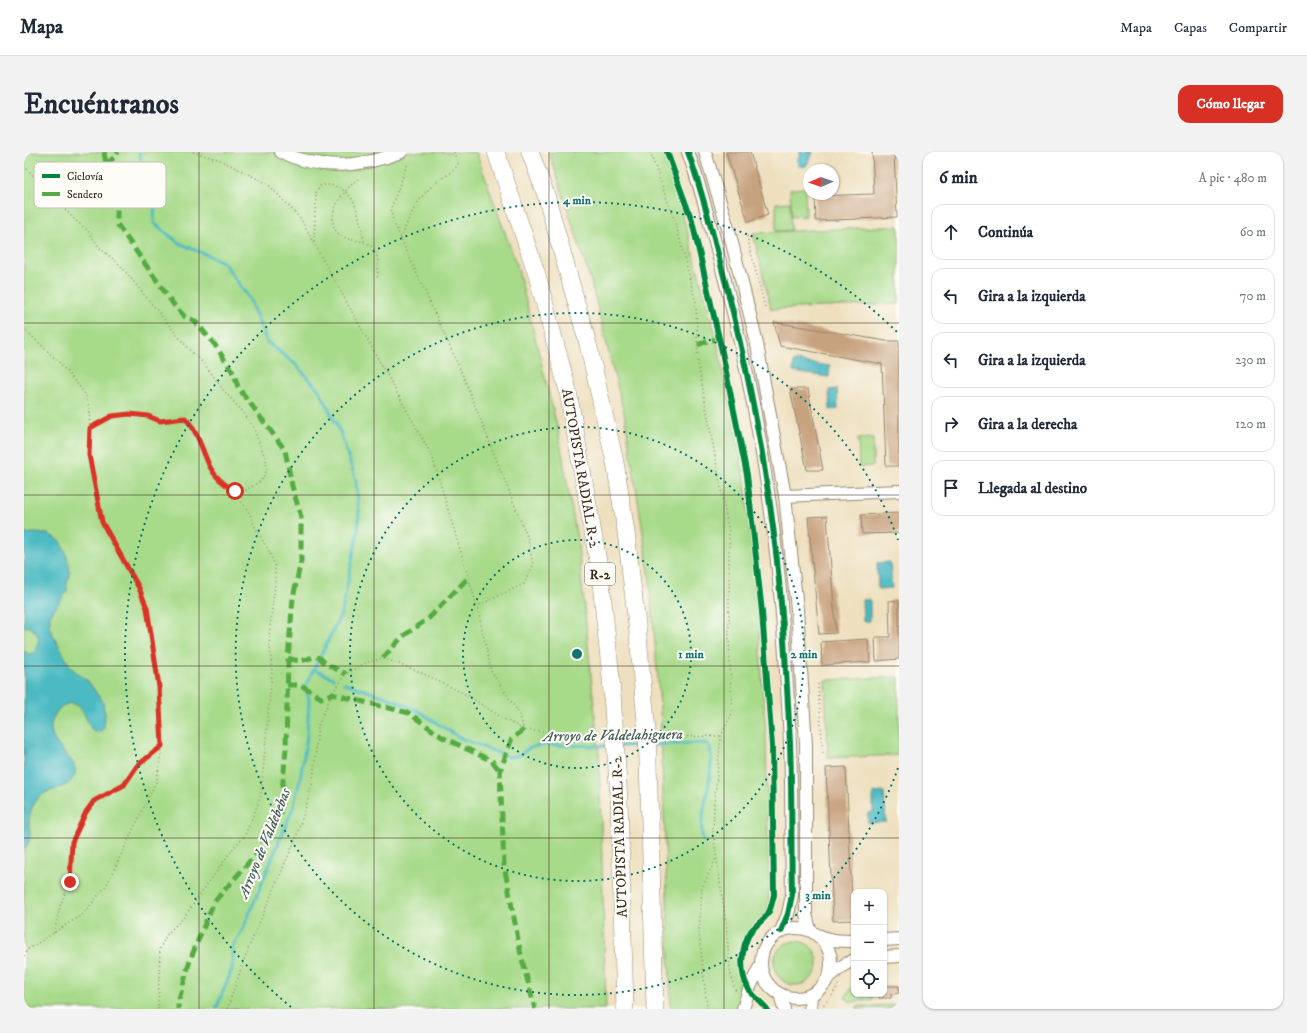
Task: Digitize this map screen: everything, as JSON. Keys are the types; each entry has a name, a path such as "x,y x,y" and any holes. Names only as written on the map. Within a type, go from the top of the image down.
{"highway":[{"name":"AUTOPISTA RADIAL R-2","path":"496,152 537,275 568,391 600,573 611,678 618,792 624,1009"},
{"name":"R-2","path":"530,152 546,195 588,344 615,462 626,532 637,625 647,732 654,1009"}],"street":[{"path":"281,152 292,157 333,165 351,165 370,162 401,152"},
{"path":"688,152 708,216 740,342 773,527 781,610 790,745 792,895 791,906 781,931"},
{"path":"705,152 730,235 756,339 785,496 797,609 806,745 806,914 814,932 824,943 829,952 831,964 829,977"},
{"path":"785,496 899,491"},
{"path":"851,941 836,941 827,939 814,932 801,928 791,928 781,931 773,936 766,944 762,954 761,964 763,974 772,989 780,994 801,998 820,988 829,977 844,965 852,961"},
{"path":"887,940 899,940"},
{"path":"887,957 899,956"},
{"path":"743,1009 749,989 761,964"},
{"path":"780,994 784,1009"},
{"path":"810,1009 811,994"}],"path":[{"path":"193,152 220,160 268,184 300,218 314,241 432,456 477,606 491,671 520,715 524,730"},
{"path":"401,239 411,212 421,197 433,185 454,170 458,164 454,152"},
{"path":"650,152 676,225 696,303 698,363 729,533 729,640 732,714 721,736 714,805 713,832 726,924 730,969 734,988 738,993"},
{"path":"407,165 391,208 393,221 464,378 528,539 533,565 524,584 477,606"},
{"path":"24,166 34,176"},
{"path":"358,179 345,192 333,212 332,219 337,233 344,238 364,241 373,248 379,267 377,280"},
{"path":"314,241 316,193 320,186 326,184 337,186 353,199 360,220 364,241"},
{"path":"64,208 88,232 100,248 120,265 177,336 206,366 253,427 266,460 267,470 261,481 243,492 235,491 225,485 211,468 192,425 185,418 160,421 148,416 130,414 112,416 90,428"},
{"path":"747,236 765,308"},
{"path":"24,329 58,361 86,395 89,409 90,428 89,455 102,522 139,588 147,608 159,687 162,746 157,780 106,886 83,914 27,950 24,956"},
{"path":"158,1009 160,948 167,934 184,917 230,853 244,837 261,795 264,773 264,745 272,671 269,636 275,584 275,566 270,552 242,502 243,492"},
{"path":"227,1009 248,949 296,838 313,781 318,726 332,694 346,674 365,663 383,658 420,672 467,695 524,730 596,736"},
{"path":"818,684 823,753"},
{"path":"667,737 721,736"},
{"path":"54,933 60,906 70,882 72,842 86,812 94,801 124,785 137,766 162,746"},
{"path":"707,1009 699,932 702,888 717,857"},
{"path":"821,1009 822,1005 845,981"},
{"path":"827,1009 845,981"}],"green space":[{"path":"24,152 476,152 518,269 558,430 578,545 599,754 606,1009 24,1009"},
{"path":"549,152 663,152 672,177 716,336 745,480 758,612 766,738 769,902 766,914 749,929 743,940 739,955 740,972 744,987 735,1009 671,1009 660,706 649,572 625,417 590,278"},
{"path":"803,188 803,200 805,200 806,216 792,217 790,189"},
{"path":"790,202 791,230 776,231 776,203"},
{"path":"899,226 899,304 771,309 753,233"},
{"path":"873,438 873,466 859,467 858,439"},
{"path":"899,677 899,755 828,758 825,680"},
{"path":"800,941 805,942 812,947 817,954 817,972 812,979 805,984 792,985 787,984 780,979 775,972 774,959 775,954 780,947 787,942"},
{"path":"851,989 851,997 872,997 872,1001 851,1002 845,998"},
{"path":"899,1005 899,1009 857,1009 857,1006"}],"water":[{"path":"799,152 813,152 807,164 803,164 802,167 798,165 797,160 800,154"},
{"path":"794,361 830,366 829,377 793,372"},
{"path":"837,389 838,409 830,410 829,390"},
{"path":"24,534 48,534 59,540 65,551 69,564 70,575 67,583 67,592 50,615 50,626 54,637 71,668 88,681 103,703 105,714 104,728 100,731 94,732 84,713 77,705 72,703 62,706 54,716 51,727 52,736 72,762 75,768 75,774 69,783 47,792 36,801 30,813 30,838 24,853 24,651 29,654 35,652 39,638 34,630 28,626 24,627"},
{"path":"890,562 892,588 878,589 877,563"},
{"path":"870,599 870,621 863,621 862,600"},
{"path":"884,792 886,822 868,823 868,813 873,812 873,793"}],"building":[{"path":"726,152 750,152 768,215 748,222"},
{"path":"872,152 894,152 897,217 816,221 815,200 839,200 839,195 874,194"},
{"path":"774,322 886,341 899,341 899,466 886,466 882,364 780,346"},
{"path":"790,389 808,389 823,470 807,470"},
{"path":"899,513 899,533 862,534 861,515"},
{"path":"827,516 836,633 819,634 808,517"},
{"path":"899,600 899,659 876,661 875,637 890,637 889,601"},
{"path":"868,639 870,662 822,665 821,642"},
{"path":"846,767 852,889 851,920 833,921 826,768"},
{"path":"887,986 899,986 899,993 891,994 891,998 879,998 887,997"}],"waterway":[{"name":"Arroyo de Valdebebas","path":"139,152 141,162"},
{"name":"Arroyo de Valdebebas","path":"155,208 154,223 179,243 223,262 249,298 267,342 295,364 320,391 340,432 356,480 359,513 358,531 342,612 305,687 309,700 307,735 300,780 293,808 243,929 233,946 232,969 216,1009"},
{"name":"Arroyo de Valdelahiguera","path":"315,670 333,678"},
{"name":"Arroyo de Valdelahiguera","path":"344,683 391,699 417,710 458,737 506,756 512,757 520,755 529,748 544,745 611,746"},
{"name":"Arroyo de Valdelahiguera","path":"652,745 708,744 711,770 703,814 703,841"},
{"name":"Arroyo de Valdelahiguera","path":"620,746 643,745"}],"marked path":[{"path":"104,152 106,162"},
{"path":"108,162 116,156 118,152"},
{"path":"117,208 117,224 174,305 184,316 195,321 215,345 234,374 238,387 285,450 292,486 301,517 301,561 293,598 288,658 286,749 280,813 256,854 214,902 190,960 178,1003 178,1009"},
{"path":"698,345 709,340 720,339"},
{"path":"383,658 402,637 429,618 468,578"},
{"path":"288,658 302,660 315,656 320,658 326,664 346,674"},
{"path":"287,685 301,685 321,698 332,694 409,713 442,737 492,761 500,771"},
{"path":"524,730 512,738 500,771 504,865 521,955 535,1009"}],"cycle path":[{"path":"667,152 692,221 721,347 747,475 762,612 772,746 774,895 768,913 751,931 748,937 743,951 742,967 745,982 748,988 767,1009"},
{"path":"688,152 708,215 741,345 759,437 773,528 785,651 791,781 792,895 788,914 781,931"}],"route":[{"path":"70,882 72,842 86,812 94,801 124,785 137,766 162,746 159,687 147,608 139,588 102,522 89,455 90,428 112,416 130,414 148,416 160,421 185,418 192,425 211,468 225,485 235,491"}]}
